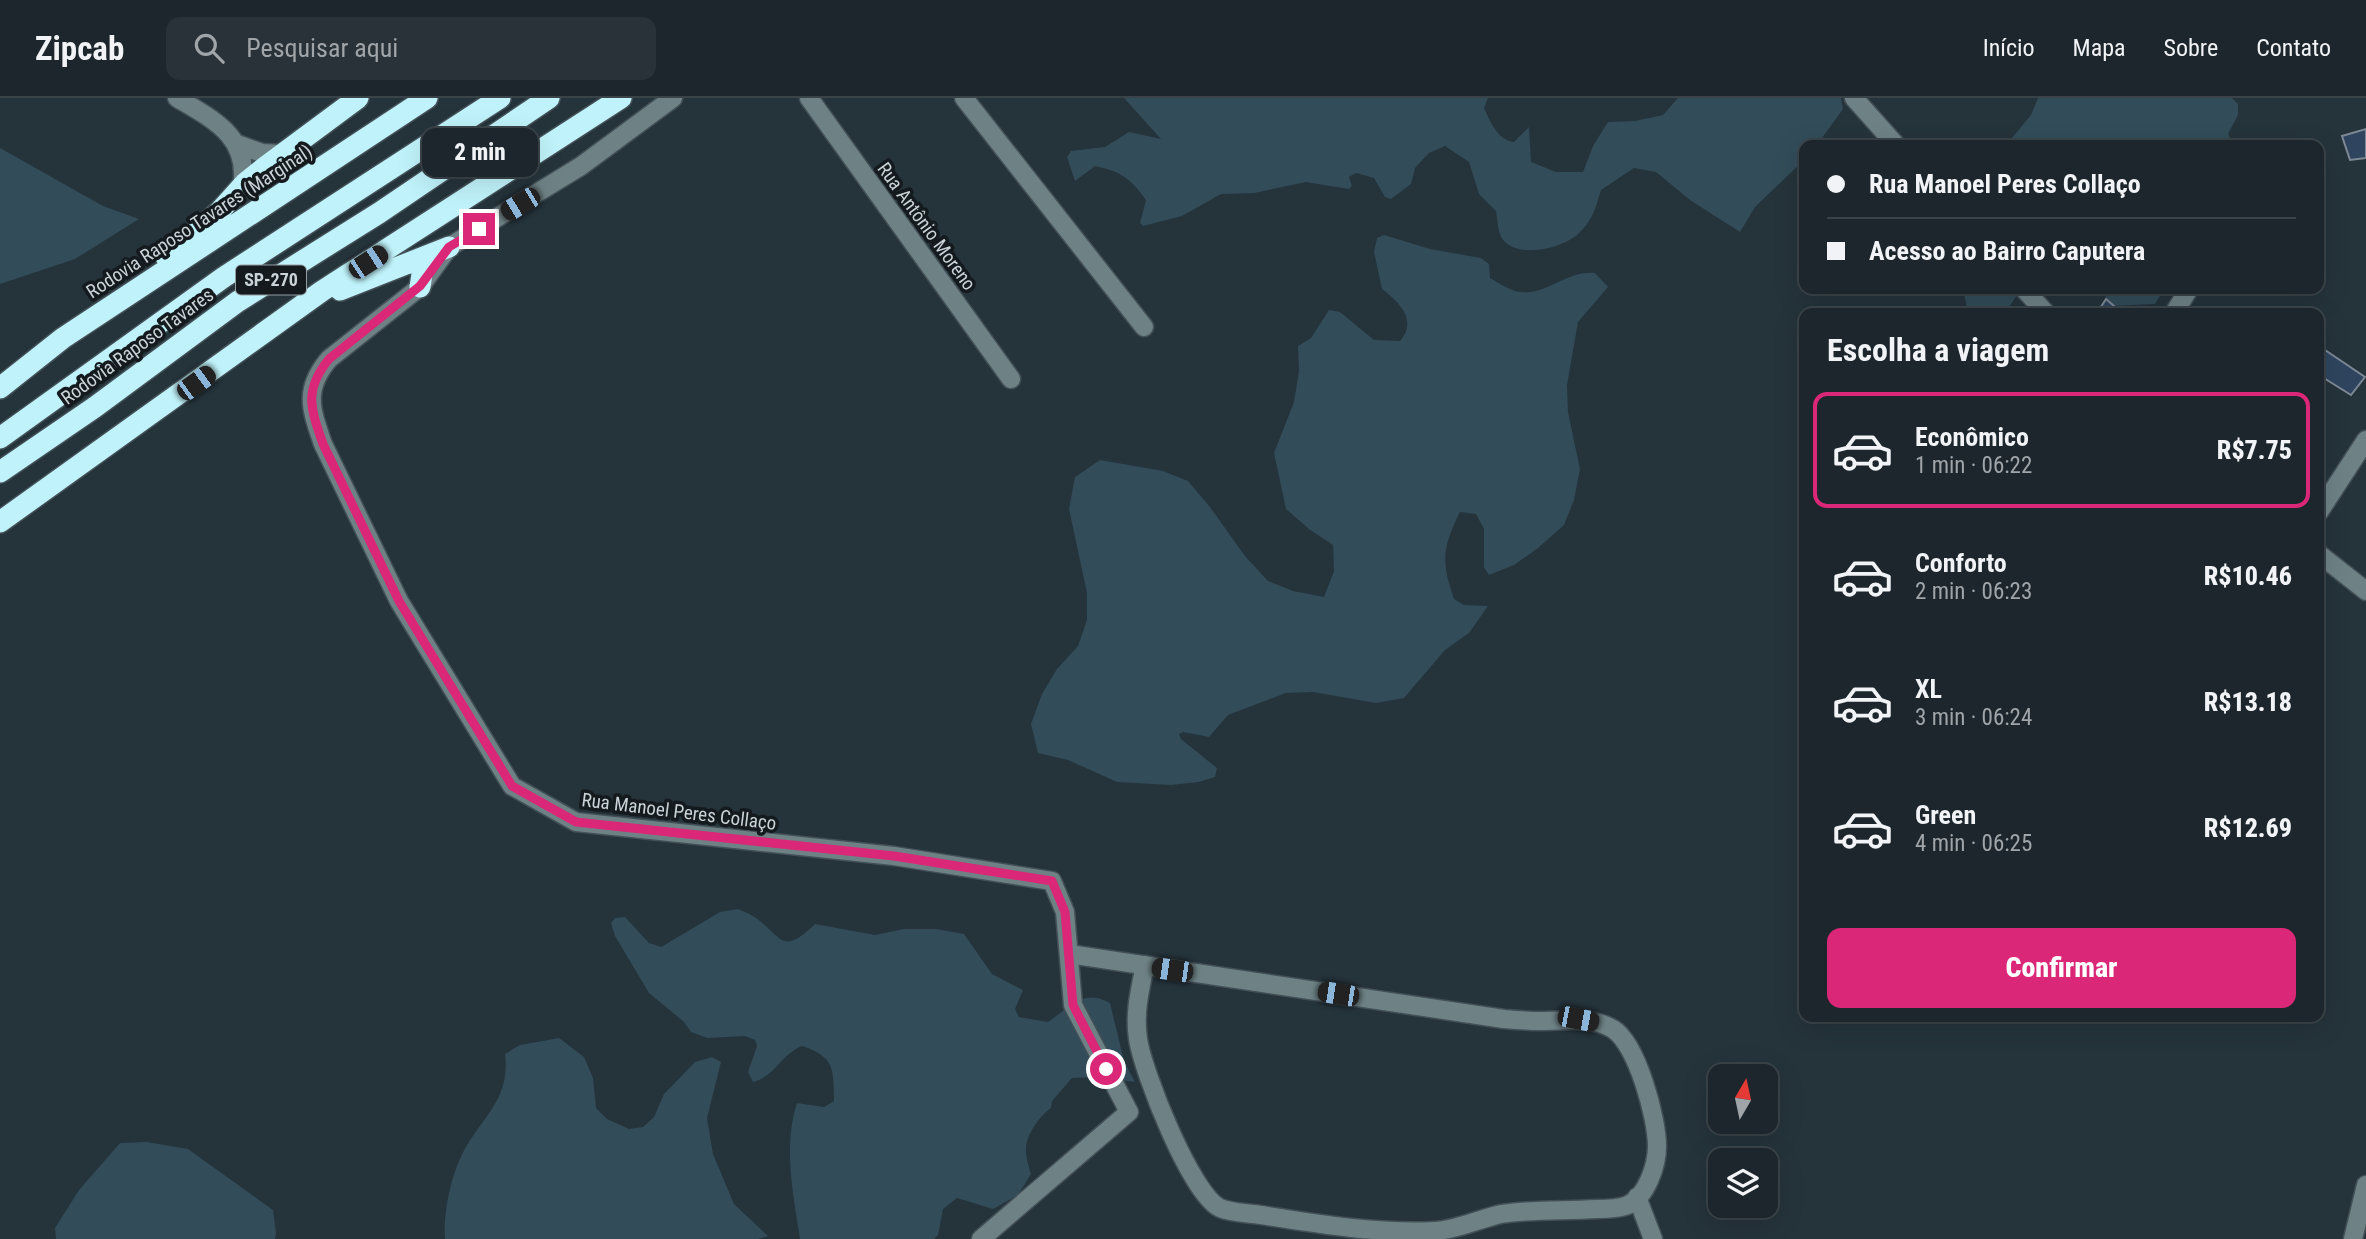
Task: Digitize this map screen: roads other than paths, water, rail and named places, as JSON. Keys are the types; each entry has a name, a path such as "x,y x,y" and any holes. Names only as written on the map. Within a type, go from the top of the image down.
{"highway":[{"path":"63,338 211,219 242,187 282,154 358,98"},
{"name":"Rodovia Raposo Tavares (Marginal)","path":"0,388 63,338 427,98"},
{"name":"Rodovia Raposo Tavares","path":"0,438 223,277 500,98"},
{"name":"Rodovia Raposo Tavares","path":"0,472 95,407 237,302 379,212 548,98"},
{"name":"SP-270","path":"0,522 303,305 621,98"},
{"path":"303,305 449,247"},
{"path":"410,263 420,264 422,268 420,286"}],"street":[{"path":"177,98 214,120 237,144 262,153 282,154"},
{"path":"449,247 581,166 673,98"},
{"name":"Rua Antônio Moreno","path":"808,98 1011,379"},
{"path":"964,98 1144,327"},
{"path":"1854,98 1892,140"},
{"path":"237,144 244,170 242,187"},
{"name":"Rua Manoel Peres Collaço","path":"449,247 420,286 329,359 321,368 310,394 323,444 399,601 512,786 576,822 894,856 1052,881 1065,912 1073,1005 1129,1112 981,1239"},
{"path":"2029,294 2041,308"},
{"path":"2324,504 2366,440"},
{"path":"2324,558 2366,591"},
{"path":"1069,954 1145,965 1504,1019 1578,1019 1600,1023 1615,1030 1629,1046 1644,1086 1655,1126 1657,1147 1654,1168 1637,1197 1628,1205 1606,1209 1503,1214 1437,1231 1355,1230 1219,1208 1200,1189 1163,1114 1143,1061 1138,1037 1137,1011 1145,965"},
{"path":"2353,1239 2366,1185"},
{"path":"1637,1197 1653,1239"}]}
